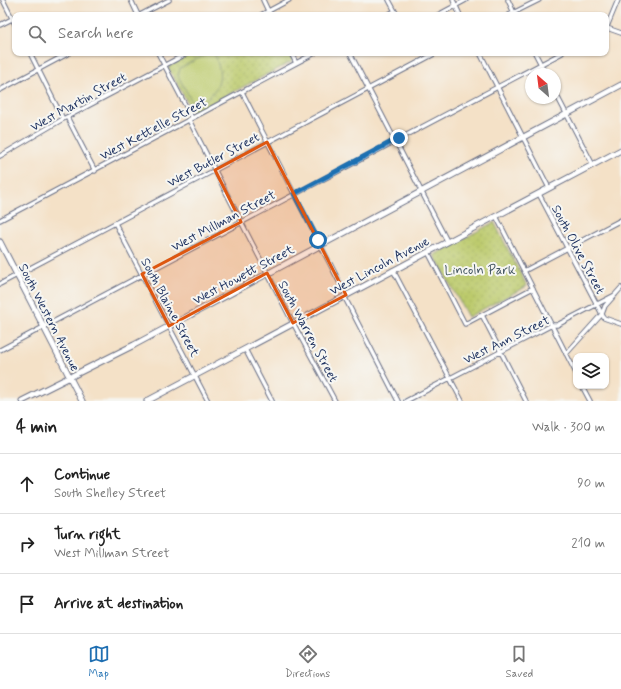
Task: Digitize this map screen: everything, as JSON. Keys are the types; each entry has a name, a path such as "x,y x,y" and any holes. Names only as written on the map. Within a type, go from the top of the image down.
{"main road":[{"name":"West Howett Street","path":"22,401 69,376 134,345 621,85"},
{"name":"West Lincoln Avenue","path":"147,401 621,150"},
{"name":"South Western Avenue","path":"0,242 82,401"}],"street":[{"path":"0,25 12,19 3,0"},
{"path":"131,0 137,12"},
{"path":"145,12 169,0"},
{"path":"263,0 269,12"},
{"path":"271,12 289,0"},
{"path":"389,0 395,12"},
{"path":"453,0 458,12"},
{"path":"444,12 466,0"},
{"path":"508,0 514,12"},
{"path":"518,12 539,0"},
{"path":"609,23 618,0"},
{"path":"609,29 621,33"},
{"path":"32,56 94,171"},
{"path":"0,90 62,56"},
{"name":"South Warren Street","path":"160,56 241,222 335,401"},
{"name":"West Martin Street","path":"0,156 65,118 182,56"},
{"path":"292,56 296,63"},
{"name":"West Kettelle Street","path":"0,220 309,56"},
{"path":"352,56 447,242"},
{"name":"West Butler Street","path":"0,284 430,56"},
{"path":"482,56 549,188"},
{"path":"537,56 543,68"},
{"name":"West Millman Street","path":"0,350 556,56"},
{"path":"242,92 398,401"},
{"path":"561,104 593,165"},
{"name":"South Olive Street","path":"539,194 602,314"},
{"path":"496,216 573,367"},
{"path":"524,271 621,220"},
{"name":"South Blaine Street","path":"115,223 208,401"},
{"path":"428,252 465,324 533,288"},
{"path":"393,270 462,401"},
{"path":"566,354 602,314 605,306 621,288"},
{"name":"West Ann Street","path":"406,401 552,325 557,325 615,295"},
{"path":"602,314 604,318 621,324"},
{"path":"482,315 526,401"},
{"path":"245,349 272,401"},
{"path":"584,389 590,401"}],"highlighted area":[{"path":"267,142 346,295 293,323 267,273 169,326 142,274 241,222 215,170"}],"green space":[{"path":"188,56 290,56 293,61 193,113 168,67"},
{"path":"203,56 215,56 218,62 218,84 209,96 195,107 178,76 180,68"},
{"name":"Lincoln Park","path":"494,222 527,286 468,317 434,255"}],"route":[{"path":"318,240 294,194 399,138"}]}
